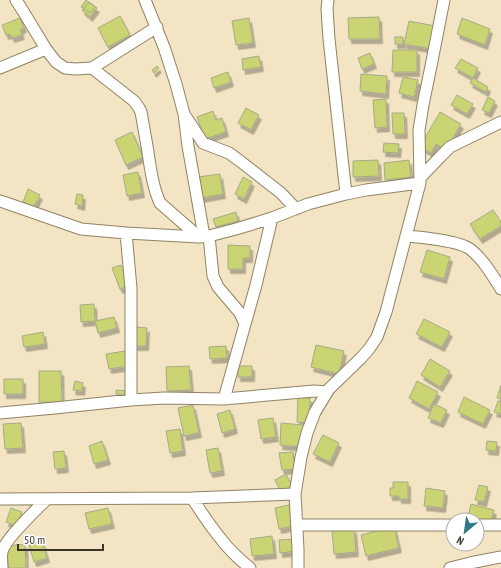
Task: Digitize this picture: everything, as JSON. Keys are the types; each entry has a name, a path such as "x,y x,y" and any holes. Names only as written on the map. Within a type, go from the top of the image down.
{"street":[{"path":"16,0 46,49 56,62 65,68 75,70 92,68 157,28"},
{"path":"145,0 164,47 184,114 188,146 204,236 213,276 218,288 240,314 245,324"},
{"path":"328,0 327,9 346,194"},
{"path":"298,568 295,494 307,432 315,412 327,392 370,349 377,336 386,312 420,180 419,130 444,0"},
{"path":"0,68 46,49"},
{"path":"92,68 134,101 139,108 143,121 149,162 160,203 204,236"},
{"path":"184,114 203,143 229,153 281,193 296,209"},
{"path":"0,201 81,229 126,233 204,236 272,218 308,204 346,194 420,180 450,147 501,122"},
{"path":"224,399 256,285 272,218"},
{"path":"126,233 132,288 132,400"},
{"path":"406,236 424,237 444,241 470,249 476,254 490,272 501,289"},
{"path":"0,413 132,400 164,398 224,399 314,391 327,392"},
{"path":"0,499 192,498 295,494"},
{"path":"192,498 222,540 235,555 250,568"},
{"path":"2,568 1,553 6,544 47,499"},
{"path":"297,525 445,525"},
{"path":"485,525 501,525"},
{"path":"450,568 501,557"}],"building":[{"path":"86,0 95,7 91,13 81,7"},
{"path":"89,2 97,8 90,17 82,10"},
{"path":"120,16 130,35 108,47 98,28"},
{"path":"379,17 380,39 349,39 348,18"},
{"path":"20,18 24,28 20,30 22,35 12,38 10,34 6,35 2,25"},
{"path":"249,18 253,43 236,45 232,21"},
{"path":"462,18 490,29 485,45 457,34"},
{"path":"409,21 435,26 431,49 404,44"},
{"path":"395,37 403,37 403,44 395,44"},
{"path":"393,50 417,50 417,72 392,72"},
{"path":"370,53 374,64 362,69 358,58"},
{"path":"259,56 261,67 243,70 242,59"},
{"path":"461,59 478,68 473,78 455,68"},
{"path":"157,66 159,68 154,73 152,70"},
{"path":"228,72 231,82 214,88 211,78"},
{"path":"361,74 387,76 386,94 360,91"},
{"path":"403,77 418,80 414,97 399,93"},
{"path":"473,78 488,87 486,92 470,83"},
{"path":"457,95 473,104 467,114 451,105"},
{"path":"488,97 495,101 489,113 482,110"},
{"path":"386,99 387,127 375,128 373,100"},
{"path":"246,108 259,115 251,130 238,123"},
{"path":"213,111 216,120 222,118 226,132 205,139 197,117"},
{"path":"440,112 461,124 446,150 436,144 431,153 421,147"},
{"path":"392,113 404,113 405,134 393,134"},
{"path":"132,132 143,157 126,165 115,140"},
{"path":"384,143 399,144 398,153 383,152"},
{"path":"378,160 379,176 353,177 353,161"},
{"path":"409,160 411,177 385,180 384,163"},
{"path":"138,172 142,193 127,196 123,175"},
{"path":"220,174 223,194 201,198 198,177"},
{"path":"243,177 252,182 244,199 235,194"},
{"path":"28,189 40,195 34,207 23,202"},
{"path":"77,194 83,195 82,206 75,204"},
{"path":"493,210 501,222 501,226 480,239 470,224"},
{"path":"236,212 238,221 216,227 213,219"},
{"path":"228,245 250,246 250,258 243,258 243,269 228,269"},
{"path":"427,250 450,257 444,279 420,272"},
{"path":"121,265 129,286 120,289 112,268"},
{"path":"94,304 95,321 81,322 80,305"},
{"path":"114,317 117,328 98,333 95,321"},
{"path":"424,319 450,332 442,347 416,334"},
{"path":"136,327 147,328 146,346 135,346"},
{"path":"43,332 45,344 24,347 22,336"},
{"path":"316,345 344,351 339,374 311,367"},
{"path":"226,346 227,358 210,359 209,347"},
{"path":"125,351 128,366 109,369 106,354"},
{"path":"430,359 450,371 440,387 421,375"},
{"path":"189,366 191,390 167,391 166,367"},
{"path":"238,366 252,366 252,377 238,377"},
{"path":"39,371 61,371 62,402 39,402"},
{"path":"4,379 23,379 23,394 4,394"},
{"path":"75,381 83,383 82,391 73,390"},
{"path":"417,381 438,392 429,409 409,398"},
{"path":"501,385 501,399 497,398"},
{"path":"116,390 126,391 125,394 116,394"},
{"path":"298,397 310,398 310,423 297,422"},
{"path":"464,397 490,410 483,424 458,412"},
{"path":"498,401 501,402 501,414 494,412"},
{"path":"434,404 447,410 441,423 428,418"},
{"path":"193,405 199,433 184,436 178,408"},
{"path":"230,410 235,429 222,433 217,414"},
{"path":"273,418 276,437 261,439 258,420"},
{"path":"21,423 23,448 5,449 3,424"},
{"path":"281,423 304,425 302,447 280,445"},
{"path":"180,429 183,451 170,453 166,431"},
{"path":"323,435 339,443 330,462 313,454"},
{"path":"102,441 108,460 94,464 89,446"},
{"path":"487,441 497,442 496,451 486,450"},
{"path":"218,448 222,471 210,473 206,450"},
{"path":"64,451 66,468 55,469 53,452"},
{"path":"293,452 295,469 282,470 279,453"},
{"path":"286,474 292,486 281,492 275,480"},
{"path":"393,482 408,482 408,499 399,499 399,496 390,496 390,488 393,488"},
{"path":"479,485 488,487 484,502 475,500"},
{"path":"426,488 445,491 443,508 424,506"},
{"path":"471,504 494,510 491,523 485,521 485,512 469,512"},
{"path":"289,505 293,526 279,529 275,508"},
{"path":"11,508 22,512 17,526 6,522"},
{"path":"108,508 112,524 89,529 85,513"},
{"path":"394,527 399,548 366,556 361,535"},
{"path":"354,529 356,552 334,554 332,531"},
{"path":"272,536 274,554 252,556 250,539"},
{"path":"296,539 297,551 280,553 279,540"},
{"path":"42,541 47,558 34,562 29,545"},
{"path":"25,544 26,568 8,568 7,546"}]}
